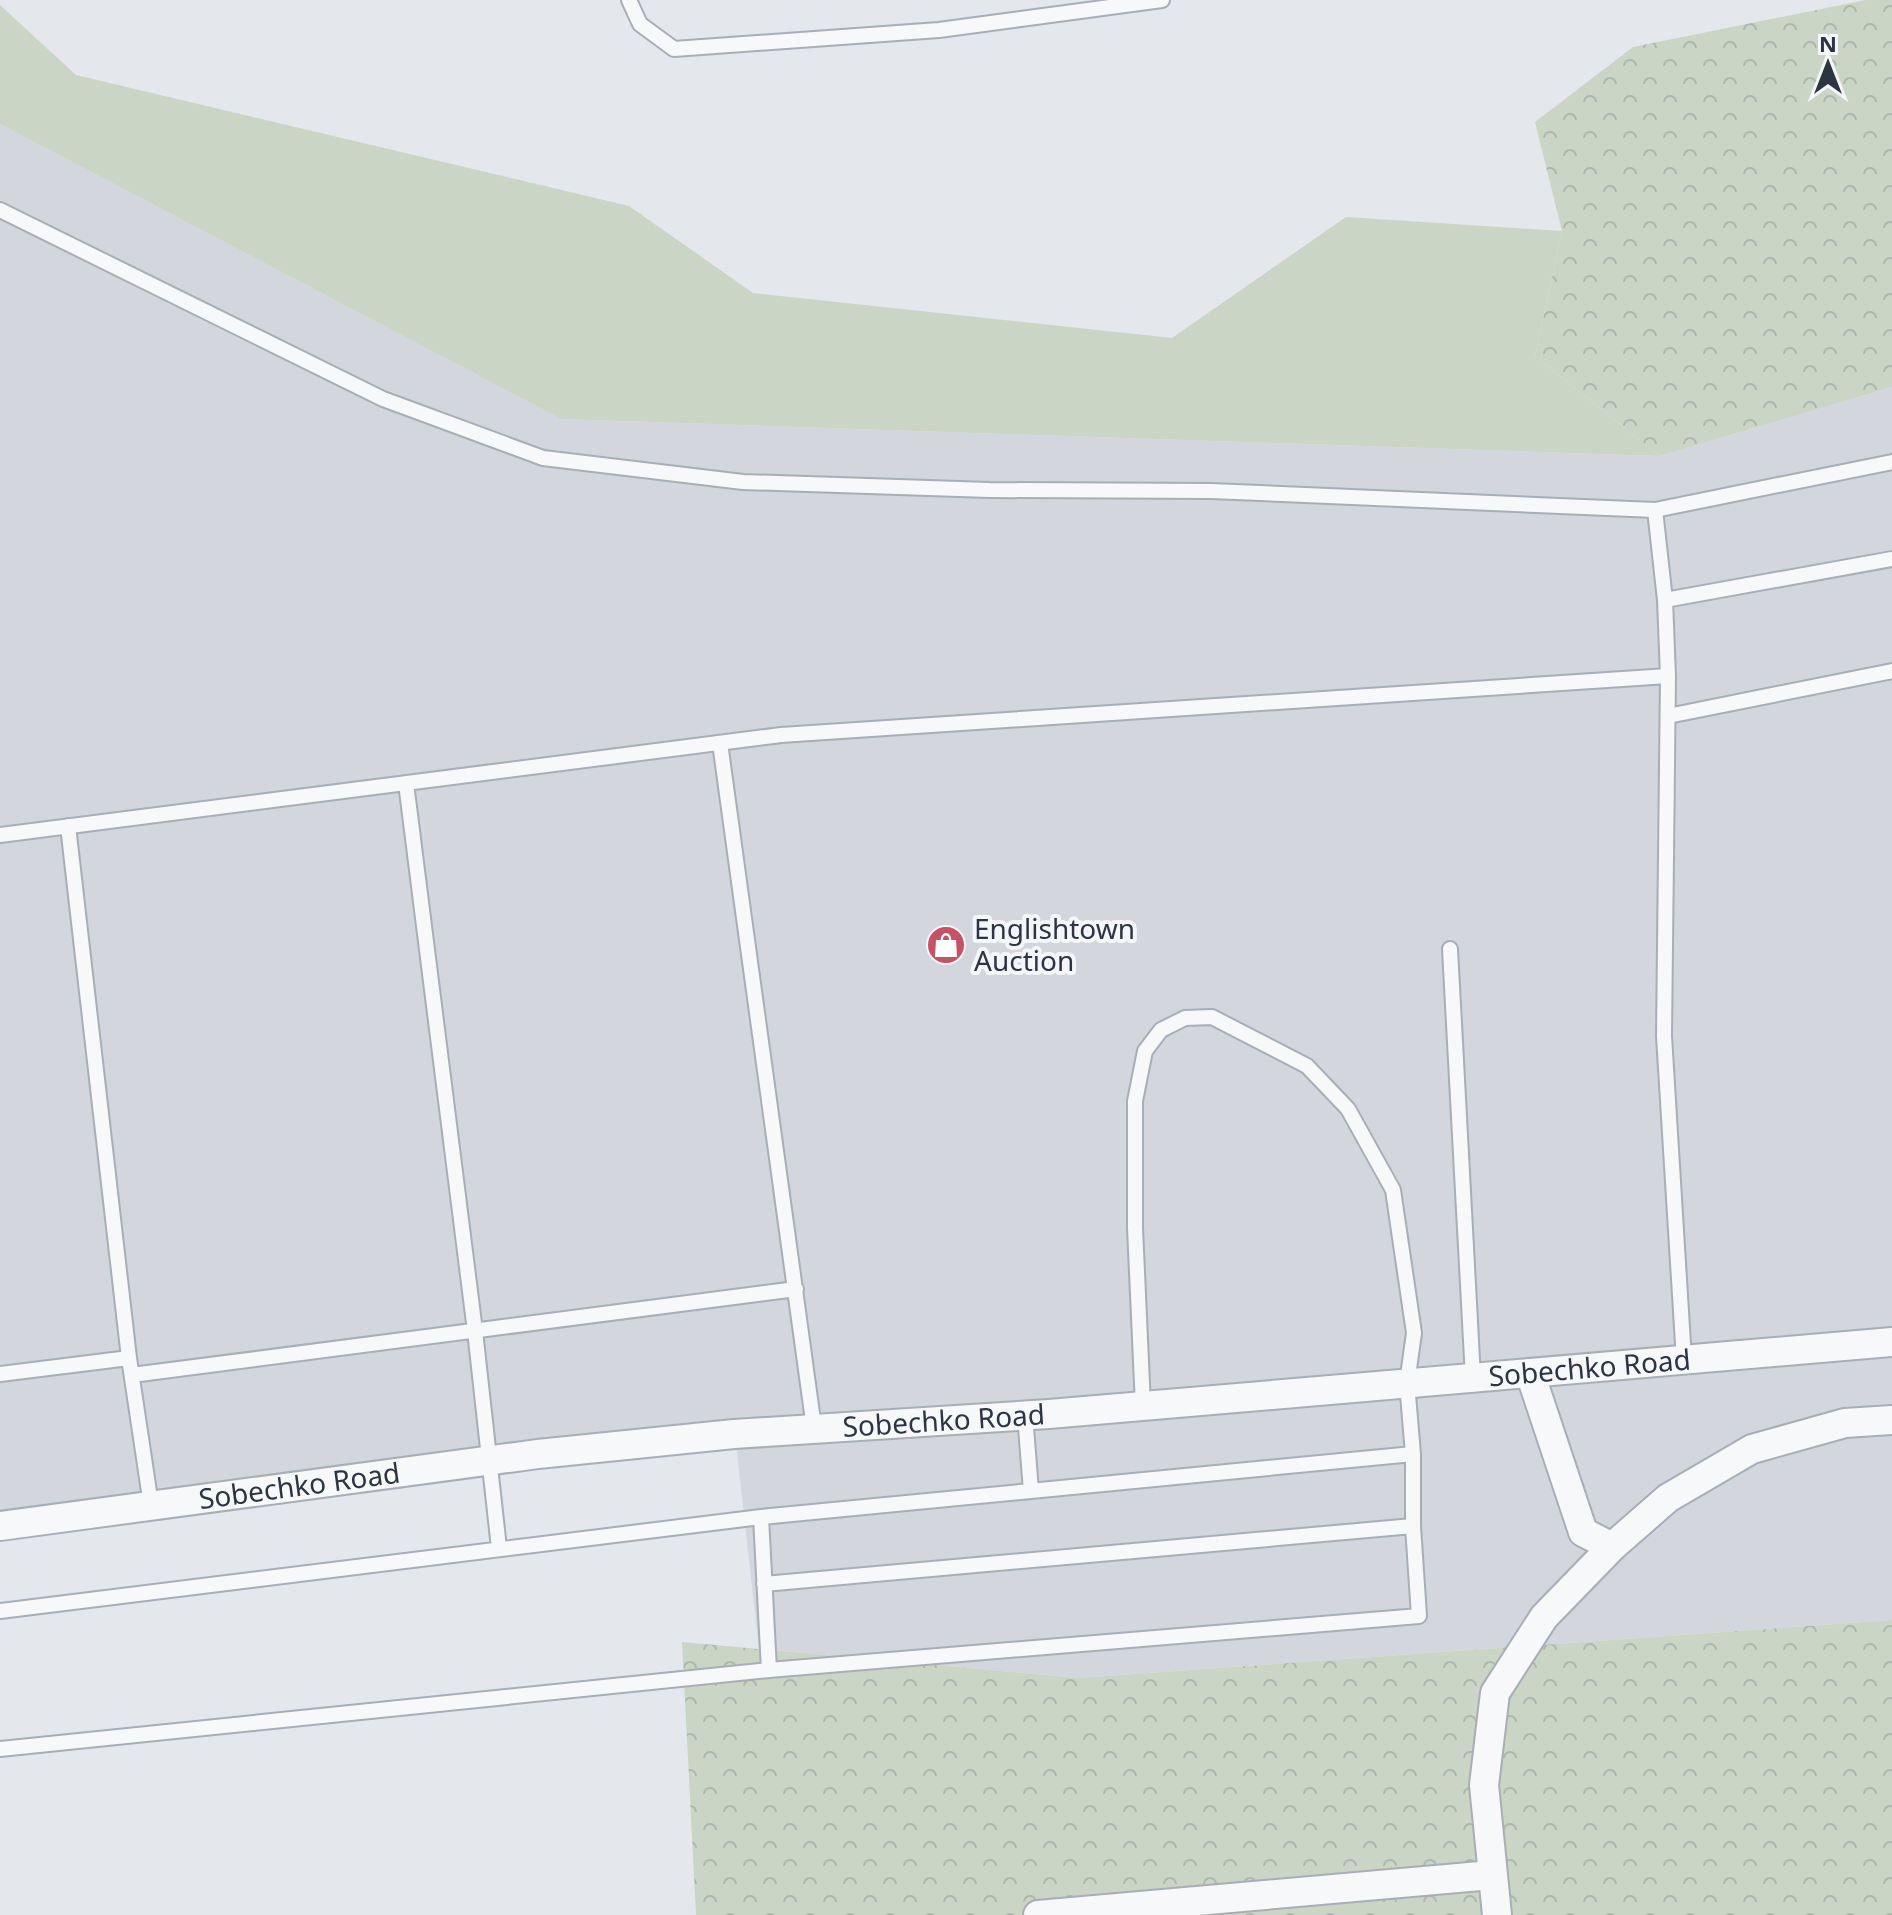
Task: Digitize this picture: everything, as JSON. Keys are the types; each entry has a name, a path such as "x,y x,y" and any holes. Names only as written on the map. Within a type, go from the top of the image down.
{"street":[{"name":"Sobechko Road","path":"0,1526 488,1461 734,1434 1143,1406 1892,1342"},
{"path":"1530,1373 1583,1532 1612,1547"},
{"path":"1497,1915 1484,1785 1495,1693 1544,1617 1612,1547 1668,1498 1752,1449 1845,1423 1892,1420"},
{"path":"1038,1915 1151,1910 1492,1875"}],"lane":[{"path":"629,0 640,24 674,49 939,30 1162,0"},
{"path":"0,210 383,399 543,458 743,482 989,490 1211,491 1655,510 1892,462"},
{"path":"1655,510 1665,600 1668,676 1664,1036 1684,1360"},
{"path":"1665,600 1892,559"},
{"path":"1668,716 1892,671"},
{"path":"0,835 781,735 1668,676"},
{"path":"720,743 814,1428"},
{"path":"406,783 499,1548"},
{"path":"68,826 129,1358 151,1505"},
{"path":"1450,949 1473,1378"},
{"path":"0,1749 769,1670 1419,1616 1407,1383 1414,1333 1393,1190 1348,1109 1307,1066 1212,1017 1185,1018 1161,1030 1145,1051 1135,1101 1135,1228 1143,1406"},
{"path":"132,1375 796,1289"},
{"path":"0,1374 129,1358"},
{"path":"1025,1415 1031,1491"},
{"path":"0,1611 761,1517 1413,1454"},
{"path":"761,1517 769,1670"},
{"path":"764,1584 1413,1526"}],"shaded area":[{"name":"Englishtown Auction","path":"0,124 561,419 1660,456 1892,387 1892,1620 1078,1678 759,1649 735,1434 0,1526"}],"green space":[{"path":"1866,0 1892,0 1892,387 1660,456 1535,356 1562,231 1535,122 1633,47"},
{"path":"0,5 76,75 629,206 753,293 1172,338 1346,217 1562,231 1535,356 1660,456 561,419 0,124"},
{"path":"1892,1620 1892,1915 696,1915 682,1642 1078,1678"}],"place":[{"name":"Englishtown Auction","path":"946,945"}]}
